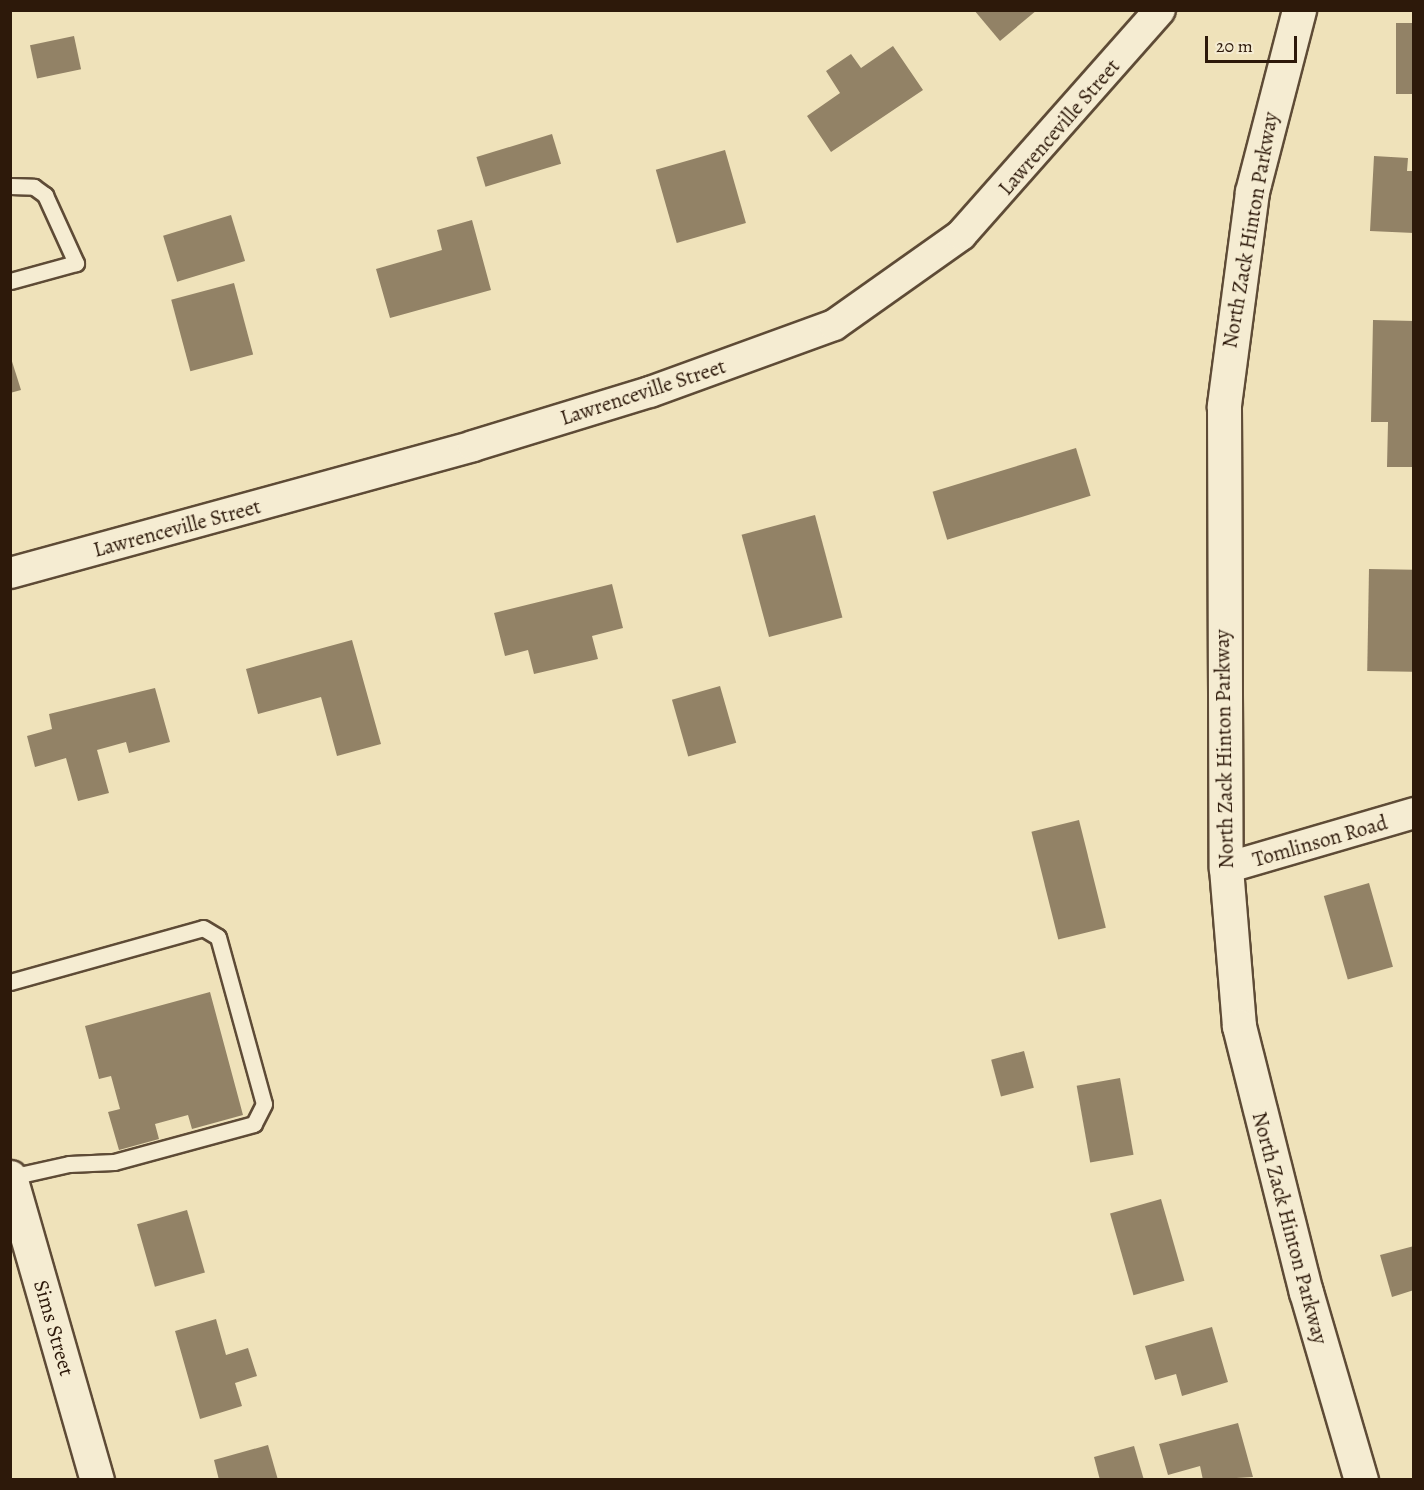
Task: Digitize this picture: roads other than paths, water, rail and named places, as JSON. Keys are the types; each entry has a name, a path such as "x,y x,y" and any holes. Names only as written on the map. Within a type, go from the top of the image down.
{"main road":[{"name":"North Zack Hinton Parkway","path":"1299,10 1252,192 1224,406 1226,868 1239,1026 1306,1292 1361,1479"},
{"name":"Sims Street","path":"11,1177 96,1479"}],"street":[{"name":"Lawrenceville Street","path":"10,573 473,446 650,392 834,325 961,235 1160,10"},
{"name":"Tomlinson Road","path":"1226,868 1413,813"}],"lane":[{"path":"10,186 34,187 45,195 76,263 10,281"},
{"path":"10,982 203,928 218,937 264,1104 254,1124 114,1162 69,1164 11,1177"}]}
